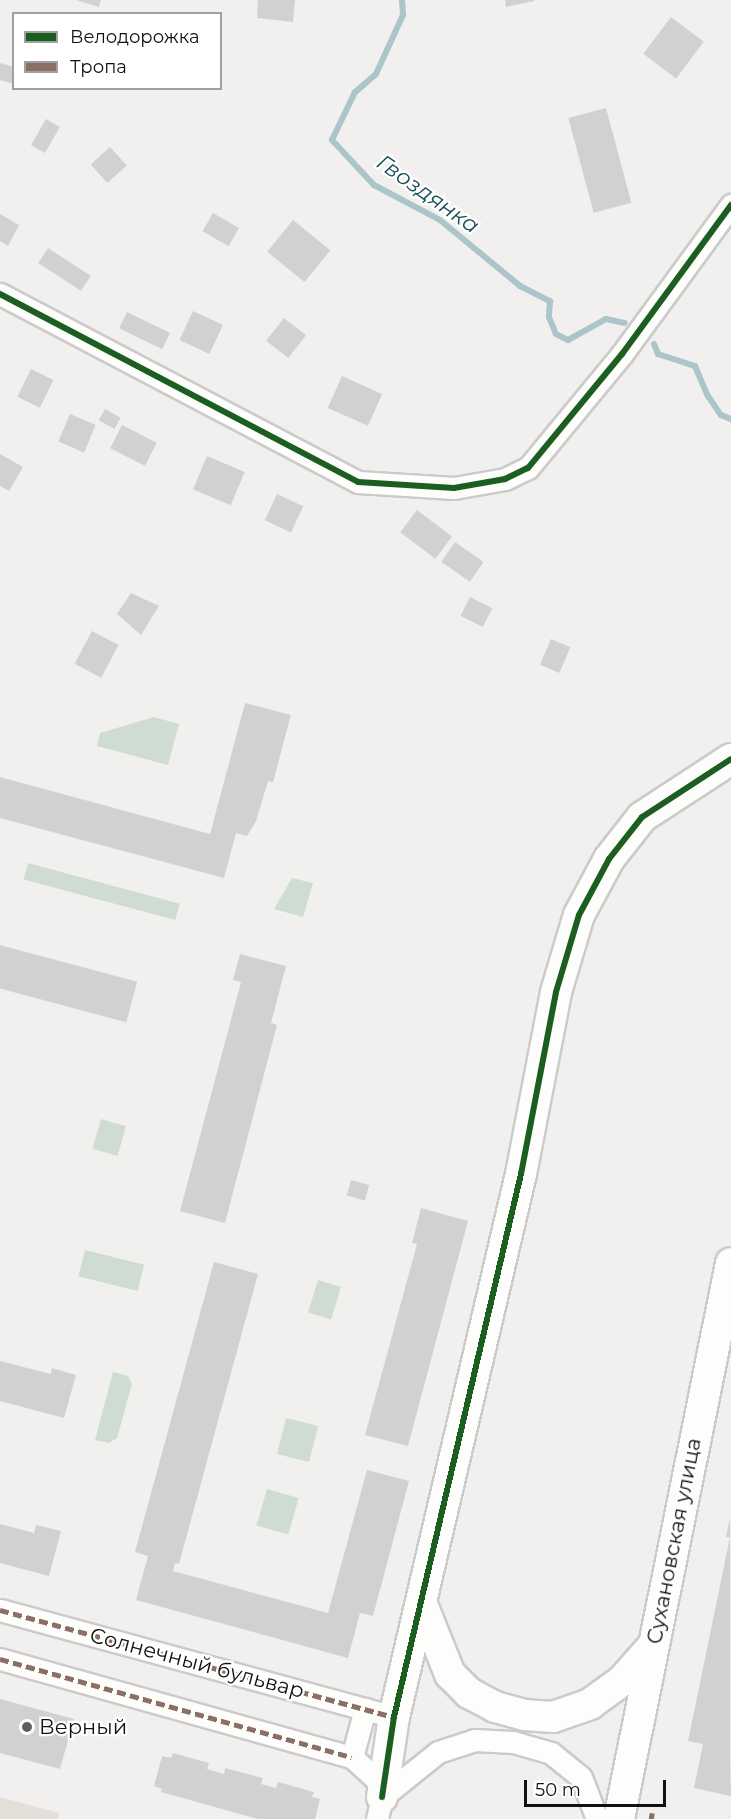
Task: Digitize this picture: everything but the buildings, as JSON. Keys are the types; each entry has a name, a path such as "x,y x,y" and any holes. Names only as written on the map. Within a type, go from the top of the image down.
{"street":[{"path":"0,294 358,482 454,488 505,479 528,468 622,354 731,205"},
{"path":"380,1808 394,1717 521,1174 556,992 579,915 609,859 642,817 726,763"},
{"name":"Сухановская улица","path":"618,1819 731,1263"},
{"path":"421,1602 450,1674 468,1693 495,1707 524,1715 553,1717 590,1704 622,1681 653,1646"},
{"name":"Солнечный бульвар","path":"0,1610 394,1717"},
{"path":"0,1659 352,1757 377,1780 380,1808"},
{"path":"352,1757 364,1708"},
{"path":"380,1808 438,1752 474,1740 513,1742 551,1753 581,1777 597,1819"}],"shaded area":[{"path":"154,717 179,724 168,765 97,746 100,733"},
{"path":"28,863 180,904 175,920 24,879"},
{"path":"292,878 313,883 303,917 274,909"},
{"path":"101,1119 126,1126 117,1156 92,1149"},
{"path":"85,1250 144,1265 138,1291 78,1276"},
{"path":"318,1280 341,1287 331,1320 308,1313"},
{"path":"113,1372 128,1376 132,1384 117,1438 109,1443 95,1440"},
{"path":"286,1418 318,1426 309,1462 277,1454"},
{"path":"267,1489 299,1498 288,1535 257,1526"},
{"path":"0,1797 59,1813 58,1819 0,1819"}],"waterway":[{"name":"Гвоздянка","path":"402,0 403,15 376,74 355,92 332,140 374,185 440,220 520,286 550,301 549,317 556,334 568,340 606,319 625,323"},
{"name":"Гвоздянка","path":"654,344 658,354 695,366 708,396 721,415 731,419"}],"marked path":[{"path":"0,1610 394,1717"},
{"path":"0,1659 352,1757"},
{"path":"651,1819 652,1813"}],"cycle path":[{"path":"0,294 358,482 454,488 505,479 528,468 622,354 731,205"},
{"path":"382,1797 394,1717 521,1174 556,992 579,915 609,859 642,817 731,759"}],"place":[{"name":"Верный","path":"27,1727"}]}
